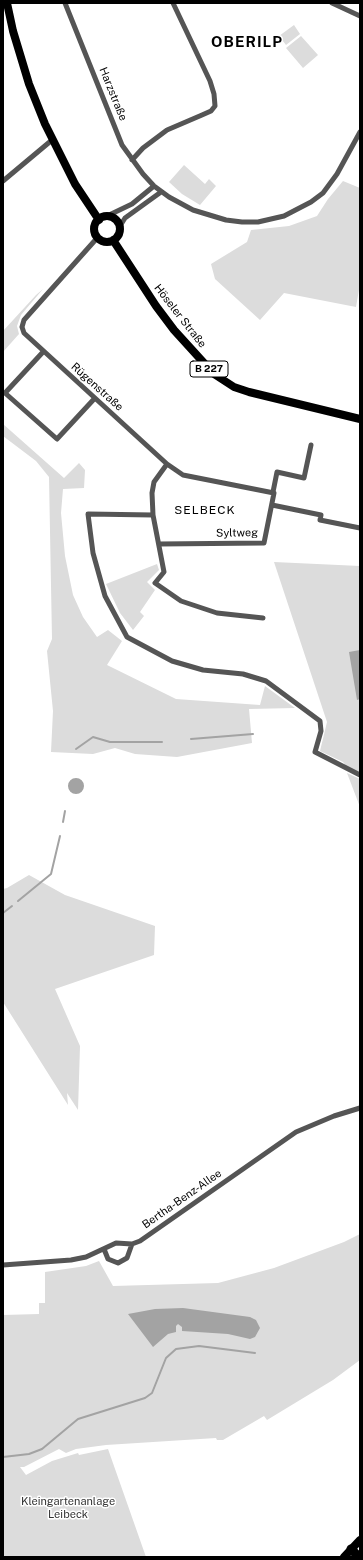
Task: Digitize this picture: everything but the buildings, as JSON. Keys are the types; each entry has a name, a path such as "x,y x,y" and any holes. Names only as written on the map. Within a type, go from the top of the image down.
{"highway":[{"path":"352,1549 359,1557"}],"main road":[{"path":"7,3 13,31 29,84 52,140 75,184 99,220"},
{"path":"107,216 114,218 120,226 119,233 113,240 105,241 98,237 95,228 99,220 107,216"},
{"name":"Höseler Straße","path":"113,240 174,330 214,374 234,387 249,392 360,419"},
{"path":"344,1557 360,1540"}],"street":[{"name":"Harzstraße","path":"65,3 122,145 143,174 158,189 193,210 226,220 258,222 284,216 311,202 323,193 337,174 360,132"},
{"path":"132,160 144,148 167,130 211,111 215,106 214,94 210,81 173,3"},
{"path":"332,3 360,16"},
{"path":"3,181 52,140"},
{"path":"107,216 158,189"},
{"path":"120,226 125,218 158,189"},
{"name":"Rügenstraße","path":"98,237 24,320 22,327 24,334 167,464 183,475 273,493"},
{"path":"43,352 5,393 57,439 95,398"},
{"name":"Syltweg","path":"159,544 264,543 277,472 304,478 311,445"},
{"path":"167,464 154,482 152,493 153,515 164,572 156,583 181,601 217,613 263,618"},
{"path":"272,505 321,515 320,520 360,528"},
{"path":"153,515 88,514 93,553 105,596 127,637 172,661 203,670 243,674 266,680 320,720 321,732 315,752 360,776"},
{"name":"Bertha-Benz-Allee","path":"3,1265 71,1260 86,1257 116,1243 132,1244 140,1241 296,1132 334,1116 360,1108"},
{"path":"104,1249 108,1260 118,1263 127,1258 132,1244"}],"green space":[{"path":"294,25 300,34 286,45 279,36"},
{"path":"301,36 318,55 303,68 286,48"},
{"path":"184,165 205,184 209,179 216,186 200,205 182,194 169,182"},
{"path":"343,181 360,188 360,284 356,307 284,293 260,320 215,279 211,264 247,242 251,230 289,226 317,216 328,199"},
{"path":"43,289 21,315 17,326 19,334 3,352 3,331"},
{"path":"3,424 64,478 79,463 85,470 84,488 63,489 61,513 65,556 73,595 83,617 97,637 108,630 122,641 107,665 176,699 260,705 265,686 295,708 249,709 252,743 177,757 135,754 115,748 93,754 51,752 53,711 47,651 52,639 49,477 36,461 3,436"},
{"path":"274,562 360,566 360,773 347,767 343,762 320,751 327,722"},
{"path":"157,564 159,570 147,582 155,590 140,612 144,616 133,630 120,613 106,584"},
{"path":"347,773 360,779 360,807"},
{"path":"29,875 65,895 155,926 154,955 55,989 80,1046 78,1110 67,1093 68,1105 3,1002 3,889"},
{"name":"Kleingartenanlage Leibeck","path":"360,1234 360,1360 333,1380 267,1420 264,1416 223,1440 217,1440 216,1438 106,1445 76,1449 66,1453 59,1449 24,1467 20,1467 26,1475 52,1461 78,1453 79,1455 108,1449 146,1557 3,1557 3,1315 39,1314 39,1303 45,1303 45,1272 86,1266 99,1261 113,1286 218,1283 274,1268 344,1242"}],"shaded area":[{"path":"360,650 360,699 357,700 349,652"},
{"path":"76,778 83,783 84,786 79,793 76,794 69,789 68,786 73,779"},
{"path":"183,1308 250,1317 256,1320 260,1328 255,1337 250,1339 228,1334 182,1331 182,1327 178,1324 176,1326 176,1332 168,1334 153,1347 128,1314 155,1309"}],"waterway":[{"path":"191,739 253,734"},
{"path":"76,749 93,737 110,742 162,742"},
{"path":"63,822 65,811"},
{"path":"18,901 51,874 60,836"},
{"path":"3,913 12,906"},
{"path":"3,1457 29,1454 42,1449 78,1419 145,1398 152,1393 166,1358 176,1349 199,1346 255,1353"}],"district":[{"name":"OBERILP","path":"247,42"},
{"name":"SELBECK","path":"205,510"}]}
